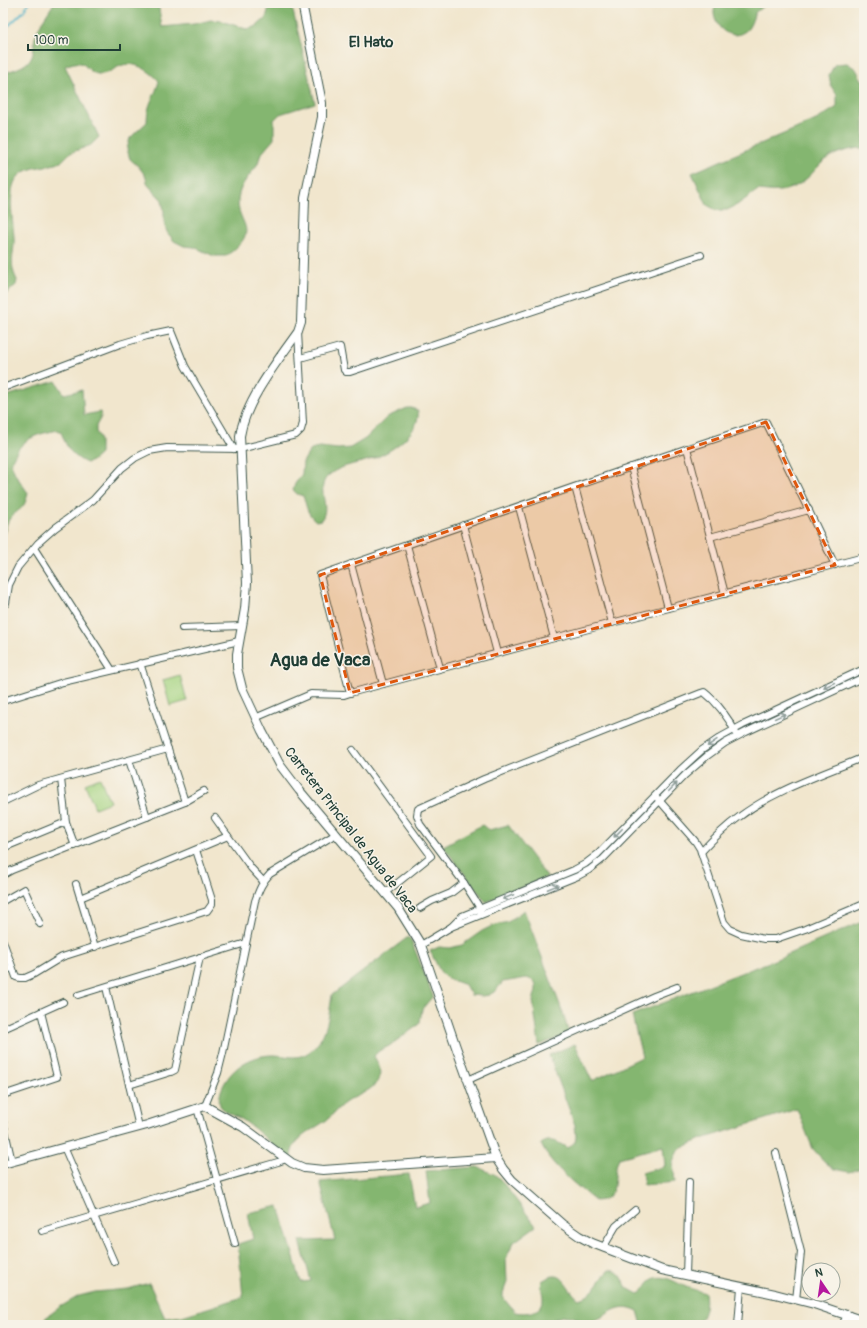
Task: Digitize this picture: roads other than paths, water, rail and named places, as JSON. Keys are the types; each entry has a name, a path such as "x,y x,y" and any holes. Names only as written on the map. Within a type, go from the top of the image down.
{"street":[{"name":"Carretera Principal de Agua de Vaca","path":"302,3 322,103 322,117 305,198 301,323 298,332 261,386 247,411 242,424 237,449 247,583 245,609 237,654 238,676 246,699 280,765 410,925 421,945 496,1158 512,1180 562,1224 579,1236 603,1248 662,1270 796,1300 848,1314 864,1321"},
{"path":"300,358 340,347 344,370 346,372 350,372 700,255"},
{"path":"3,388 120,344 171,331 186,366 237,449"},
{"path":"6,603 9,585 18,567 34,548 55,528 93,500 122,468 136,458 149,452 167,448 237,449 296,435 301,430 303,423 298,332"},
{"path":"350,693 320,575 631,467 766,422 835,565"},
{"path":"687,448 725,594"},
{"path":"631,467 668,608"},
{"path":"575,487 612,623"},
{"path":"519,507 554,638"},
{"path":"710,537 809,510"},
{"path":"464,526 497,653"},
{"path":"407,545 440,668"},
{"path":"34,548 112,670"},
{"path":"255,718 311,694 344,695 440,668 864,557"},
{"path":"351,564 382,684"},
{"path":"182,628 242,626"},
{"path":"3,701 63,682 140,663 239,642"},
{"path":"140,663 184,802"},
{"path":"451,927 462,916 574,870 585,864 598,854 680,770 702,750 721,737 864,669"},
{"path":"421,945 451,927 483,916 589,870 603,859 685,775 725,743 864,677"},
{"path":"483,916 464,883 418,820 418,809 484,779 704,692 724,714 738,736"},
{"path":"3,802 38,785 168,749"},
{"path":"353,750 431,856 385,893"},
{"path":"701,852 725,828 758,804 864,757"},
{"path":"129,760 147,817"},
{"path":"61,779 66,822 74,846"},
{"path":"3,875 12,870 184,802 204,791"},
{"path":"655,796 695,841 701,852 724,922 730,929 741,934 764,939 776,939 806,929 864,904"},
{"path":"215,818 263,881"},
{"path":"3,848 66,822"},
{"path":"205,1106 220,1066 255,901 263,881 270,874 336,834"},
{"path":"80,898 228,836"},
{"path":"3,941 16,977 25,978 62,957 207,911 210,909 212,904 211,895 196,850"},
{"path":"420,908 451,893 464,883"},
{"path":"76,884 95,947"},
{"path":"3,901 24,889 40,924"},
{"path":"78,996 246,943"},
{"path":"129,1085 174,1070 200,957"},
{"path":"3,971 12,968"},
{"path":"106,986 139,1127"},
{"path":"468,1080 676,987"},
{"path":"3,1029 63,1002"},
{"path":"3,1095 58,1077 41,1012"},
{"path":"3,1164 139,1127 205,1106 244,1127 286,1159 304,1168 323,1170 496,1158"},
{"path":"196,1108 235,1244"},
{"path":"3,1122 12,1162"},
{"path":"64,1147 114,1262"},
{"path":"776,1153 801,1252 796,1300"},
{"path":"42,1230 286,1159"},
{"path":"686,1275 689,1182"},
{"path":"603,1248 616,1226 635,1210"},
{"path":"738,1325 741,1287"},
{"path":"842,1325 848,1314"}],"waterway":[{"path":"3,45 5,43 5,29 24,11 28,3"}],"district":[{"name":"El Hato","path":"371,42"},
{"name":"Agua de Vaca","path":"320,660"}]}
